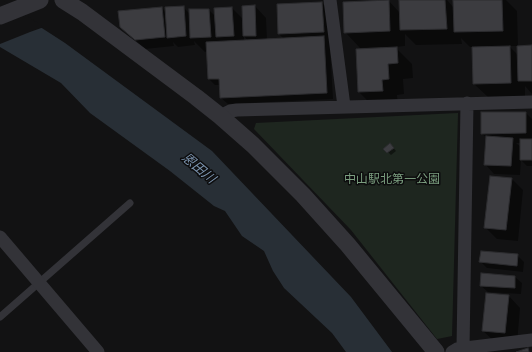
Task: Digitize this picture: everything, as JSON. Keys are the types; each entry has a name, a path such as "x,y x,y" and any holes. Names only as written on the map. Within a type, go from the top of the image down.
{"street":[{"path":"0,16 40,0"},
{"path":"63,0 88,16 220,116 253,145 303,194 348,245 436,352"},
{"path":"330,0 344,106"},
{"path":"220,116 230,111 237,110 532,102"},
{"path":"467,103 457,350 532,340"},
{"path":"0,237 98,352"}],"lane":[{"path":"0,317 130,203"}],"green space":[{"name":"中山駅北第一公園","path":"458,113 452,336 437,339 351,230 254,129 256,123"}],"water":[{"name":"恩田川","path":"0,1 65,43 212,151 351,297 392,352 346,352 332,333 284,288 273,271 264,251 242,236 225,211 214,206 170,171 90,113 61,83 0,47"}],"pier":[{"path":"0,0 3,0 44,27 0,44"}],"building":[{"path":"389,0 390,31 344,33 343,2"},
{"path":"399,0 445,0 447,29 400,30"},
{"path":"453,0 502,0 503,31 454,32"},
{"path":"322,2 324,32 278,34 277,4"},
{"path":"255,5 256,36 243,36 242,6"},
{"path":"184,6 186,36 167,38 165,7"},
{"path":"162,7 165,37 135,40 120,27 118,11"},
{"path":"232,7 234,36 216,37 214,8"},
{"path":"189,9 209,9 211,37 190,38"},
{"path":"324,36 327,93 220,98 219,79 208,79 206,42"},
{"path":"532,45 532,81 518,81 517,46"},
{"path":"510,46 511,83 473,84 472,47"},
{"path":"397,47 398,63 388,64 389,79 382,80 383,91 358,92 356,49"},
{"path":"481,112 526,112 526,133 481,134"},
{"path":"486,136 513,138 511,166 484,165"},
{"path":"520,139 532,139 532,160 520,160"},
{"path":"390,143 394,148 387,153 383,149"},
{"path":"490,176 512,178 506,230 484,228"},
{"path":"481,251 518,254 517,266 479,262"},
{"path":"481,273 515,276 515,288 480,286"},
{"path":"486,293 509,295 505,333 482,331"},
{"path":"528,348 529,352 516,352"}]}
